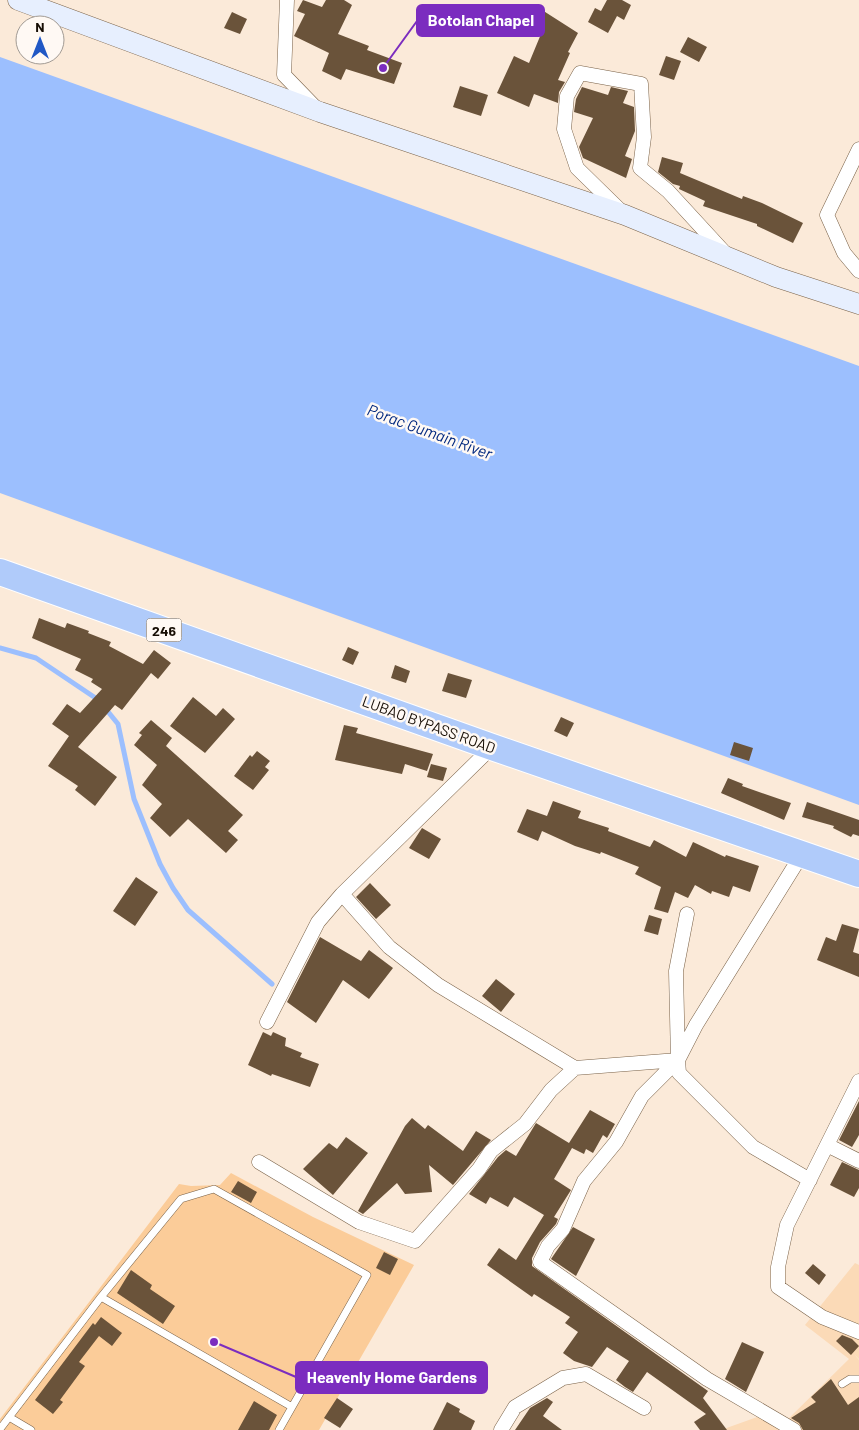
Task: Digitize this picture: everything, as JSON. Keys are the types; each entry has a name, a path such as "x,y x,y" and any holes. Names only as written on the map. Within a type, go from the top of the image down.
{"highway":[{"name":"LUBAO BYPASS ROAD","path":"0,572 492,747 859,874"}],"street":[{"path":"18,0 320,112 625,215 776,277 859,304"},
{"path":"288,0 284,75 320,112"},
{"path":"625,215 577,168 564,129 567,96 580,73 641,84 644,137 640,168 668,192 727,256"},
{"path":"859,149 827,215 844,252 859,271"},
{"path":"267,1022 318,922 342,894 492,747"},
{"path":"794,1430 707,1379 540,1262 548,1246 563,1229 584,1181 616,1142 642,1096 678,1060 696,1025 802,854"},
{"path":"342,894 389,947 438,986 575,1068 678,1060"},
{"path":"687,914 676,971 679,1073 753,1147 810,1180"},
{"path":"259,1162 359,1222 416,1241 479,1169 491,1151 525,1124 551,1090 575,1068"},
{"path":"859,1081 787,1225 778,1267 778,1287 822,1317 859,1332"},
{"path":"827,1145 859,1161"},
{"path":"501,1430 515,1407 563,1378 586,1374 644,1408"}],"lane":[{"path":"0,1429 100,1297 181,1199 214,1189 367,1275 279,1430"},
{"path":"100,1297 292,1407"},
{"path":"842,1384 850,1378 859,1379"},
{"path":"9,1417 32,1430"}],"shaded area":[{"path":"231,1173 313,1217 414,1265 319,1430 0,1430 0,1419 179,1184 191,1186 220,1185"},
{"path":"855,1263 859,1265 859,1359 854,1354 859,1360 859,1430 721,1430 760,1416 783,1424 849,1359 805,1325"}],"water":[{"name":"Porac Gumain River","path":"0,57 15,62 15,65 22,65 859,366 859,805 0,493"}],"building":[{"path":"303,0 322,7 326,0 344,0 352,5 338,34 369,46 367,50 402,63 394,84 346,69 341,80 322,71 329,53 294,36 305,14 297,11"},
{"path":"607,0 622,0 631,5 624,20 617,16 608,33 588,22 595,8 601,11"},
{"path":"542,10 578,33 568,52 570,53 558,80 565,82 559,92 558,103 534,94 529,107 497,93 514,56 529,63 541,34 531,28"},
{"path":"232,12 247,19 240,34 224,28"},
{"path":"688,37 707,47 699,62 680,52"},
{"path":"666,56 681,61 674,80 659,75"},
{"path":"460,86 488,95 481,116 453,107"},
{"path":"582,87 608,95 611,87 628,91 623,103 634,107 635,131 625,156 632,159 626,178 583,158 579,147 593,118 574,112 576,99"},
{"path":"662,157 683,163 680,173 742,199 743,196 762,203 803,223 793,243 757,226 757,224 703,206 705,201 679,189 680,186 673,184 658,172"},
{"path":"39,618 65,628 67,623 89,631 88,633 111,642 109,646 143,664 154,650 171,663 158,679 151,673 122,710 115,705 78,747 117,777 95,806 75,790 78,786 48,766 69,736 52,724 67,704 80,713 102,689 91,682 93,679 75,670 81,659 32,638"},
{"path":"348,647 359,652 353,665 342,660"},
{"path":"395,665 410,671 406,683 391,678"},
{"path":"448,673 472,680 466,698 442,691"},
{"path":"193,697 216,716 223,708 235,719 205,753 170,726"},
{"path":"561,717 574,723 567,737 554,731"},
{"path":"151,720 172,738 166,746 243,815 228,831 238,840 226,853 188,819 170,837 150,818 162,804 142,785 157,765 134,745 142,735 139,733"},
{"path":"344,725 358,728 356,733 433,754 427,771 405,764 402,774 335,760"},
{"path":"734,742 753,748 749,761 730,755"},
{"path":"257,751 270,761 265,767 269,770 253,790 234,776 250,755 252,757"},
{"path":"431,764 447,768 443,781 427,777"},
{"path":"728,778 743,784 742,786 791,803 784,820 721,793"},
{"path":"553,801 581,811 578,818 609,828 608,831 650,847 654,840 686,857 693,842 725,857 726,855 759,866 750,892 733,886 729,897 712,891 711,894 695,885 688,898 675,892 668,913 654,909 661,887 635,874 639,867 601,852 600,854 575,846 542,831 538,841 517,832 527,809 547,816"},
{"path":"807,802 859,820 859,836 853,834 851,837 833,828 834,826 802,817"},
{"path":"422,828 441,839 429,859 409,848"},
{"path":"136,877 158,892 135,926 113,911"},
{"path":"370,883 391,905 376,919 356,897"},
{"path":"649,915 662,919 658,935 644,931"},
{"path":"842,924 859,929 853,952 859,954 859,977 817,960 826,937 836,941"},
{"path":"320,937 361,961 369,950 393,968 369,999 343,980 316,1023 287,1002"},
{"path":"496,979 515,994 501,1012 482,996"},
{"path":"263,1032 271,1036 273,1032 286,1038 285,1046 302,1053 300,1057 319,1064 310,1087 272,1074 271,1076 248,1065"},
{"path":"859,1101 859,1135 852,1147 839,1140"},
{"path":"590,1110 615,1124 607,1138 603,1135 593,1153 586,1149 584,1154 572,1148 554,1179 571,1190 554,1217 558,1219 556,1224 540,1242 532,1258 532,1266 708,1391 703,1398 727,1430 700,1430 694,1422 706,1414 647,1372 633,1392 625,1387 616,1380 629,1361 607,1347 592,1367 574,1361 563,1353 578,1332 565,1323 570,1317 534,1294 532,1297 487,1265 499,1248 516,1260 544,1215 514,1197 508,1207 490,1197 486,1204 469,1194 498,1157 506,1150 516,1156 536,1123 569,1143"},
{"path":"412,1118 425,1129 428,1125 463,1151 476,1131 491,1140 453,1185 429,1165 432,1192 405,1194 397,1183 363,1214 358,1211 405,1126"},
{"path":"346,1137 368,1153 333,1195 303,1169 329,1143 337,1149"},
{"path":"842,1162 859,1170 859,1188 854,1197 830,1185"},
{"path":"238,1181 257,1192 251,1203 231,1192"},
{"path":"573,1227 595,1239 576,1276 551,1259"},
{"path":"384,1252 398,1259 390,1275 376,1268"},
{"path":"813,1264 826,1275 819,1285 805,1273"},
{"path":"131,1270 152,1285 150,1289 175,1306 163,1324 117,1293"},
{"path":"101,1317 122,1333 112,1346 99,1336 79,1362 85,1366 60,1400 63,1402 53,1414 35,1400 93,1323 95,1325"},
{"path":"842,1335 852,1339 859,1346 851,1355 836,1341"},
{"path":"742,1342 764,1352 746,1392 725,1379"},
{"path":"831,1379 848,1405 859,1397 859,1430 803,1430 799,1423 791,1418 816,1402 811,1397"},
{"path":"337,1398 353,1409 340,1428 324,1418"},
{"path":"547,1398 553,1402 543,1416 562,1430 515,1430 530,1408"},
{"path":"254,1401 277,1415 269,1430 238,1430"},
{"path":"447,1402 460,1409 459,1412 475,1421 471,1430 433,1430"}],"waterway":[{"path":"0,648 36,658 100,701"},
{"path":"105,708 118,724 134,799 160,864 173,888 188,910 272,984"}],"place":[{"name":"Botolan Chapel","path":"383,68"},
{"name":"Heavenly Home Gardens","path":"214,1342"}]}
